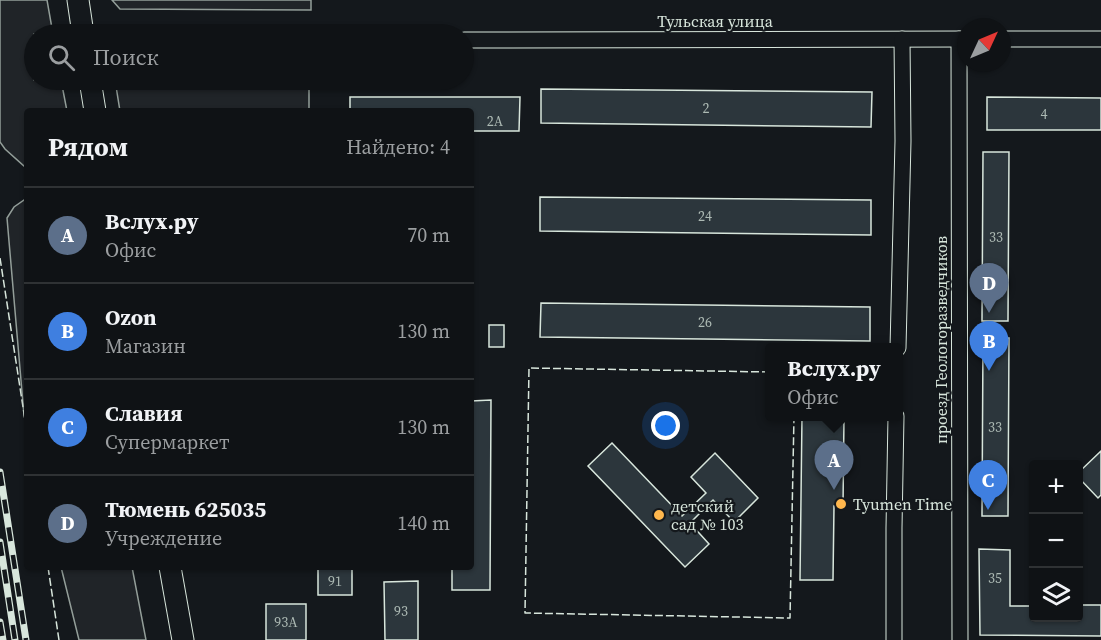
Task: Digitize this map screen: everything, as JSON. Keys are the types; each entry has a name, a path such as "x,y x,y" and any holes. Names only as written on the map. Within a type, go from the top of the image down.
{"street":[{"path":"78,0 82,24"},
{"path":"898,343 903,141 902,39"},
{"name":"Тульская улица","path":"474,40 957,39"},
{"path":"1011,39 1101,39"},
{"name":"проезд Геологоразведчиков","path":"960,640 963,72"},
{"path":"92,90 95,108"},
{"path":"894,640 896,421"},
{"path":"171,570 183,640"}],"shaded area":[{"path":"0,0 47,0 51,24 24,24 24,90 63,90 66,108 24,108 24,166 0,142"},
{"path":"112,0 311,0 311,10 120,9"},
{"path":"117,90 309,90 309,108 120,108"},
{"path":"24,200 24,415 7,218 14,207"},
{"path":"62,570 133,570 146,640 79,640"}],"building":[{"path":"541,89 872,92 871,127 541,123"},
{"path":"350,97 520,97 519,131 474,131 474,108 350,108"},
{"path":"987,97 1101,98 1101,130 987,130"},
{"path":"983,152 1009,152 1008,321 982,321"},
{"path":"540,197 871,200 871,235 540,231"},
{"path":"541,303 870,307 870,341 540,337"},
{"path":"489,325 504,325 504,347 489,347"},
{"path":"983,338 1009,338 1008,516 982,516"},
{"path":"491,400 490,590 452,590 452,570 474,570 474,401"},
{"path":"802,421 844,421 843,507 834,506 833,580 800,580"},
{"path":"612,443 682,516 706,493 691,477 715,453 758,498 734,522 713,500 690,523 709,544 685,567 588,466"},
{"path":"1101,451 1101,495 1098,498 1083,482 1083,468"},
{"path":"979,549 1010,550 1010,606 1029,606 1029,622 1083,622 1083,605 1101,605 1101,636 980,635"},
{"path":"318,570 352,570 352,595 318,595"},
{"path":"418,581 418,640 385,640 384,582"},
{"path":"266,604 306,604 306,640 266,640"}],"railway":[{"path":"0,472 26,640"},
{"path":"0,542 15,640"},
{"path":"0,622 3,640"}],"fence":[{"path":"0,258 24,414"},
{"path":"765,372 529,368 525,613 790,618 794,421"},
{"path":"48,570 59,640"}],"place":[{"name":"Тюмень 625035","path":"989,313"},
{"name":"Ozon","path":"989,371"},
{"name":"Вслух.ру","path":"834,490"},
{"name":"Tyumen Time","path":"841,504"},
{"name":"Славия","path":"988,510"},
{"name":"детский сад № 103","path":"659,515"}]}
